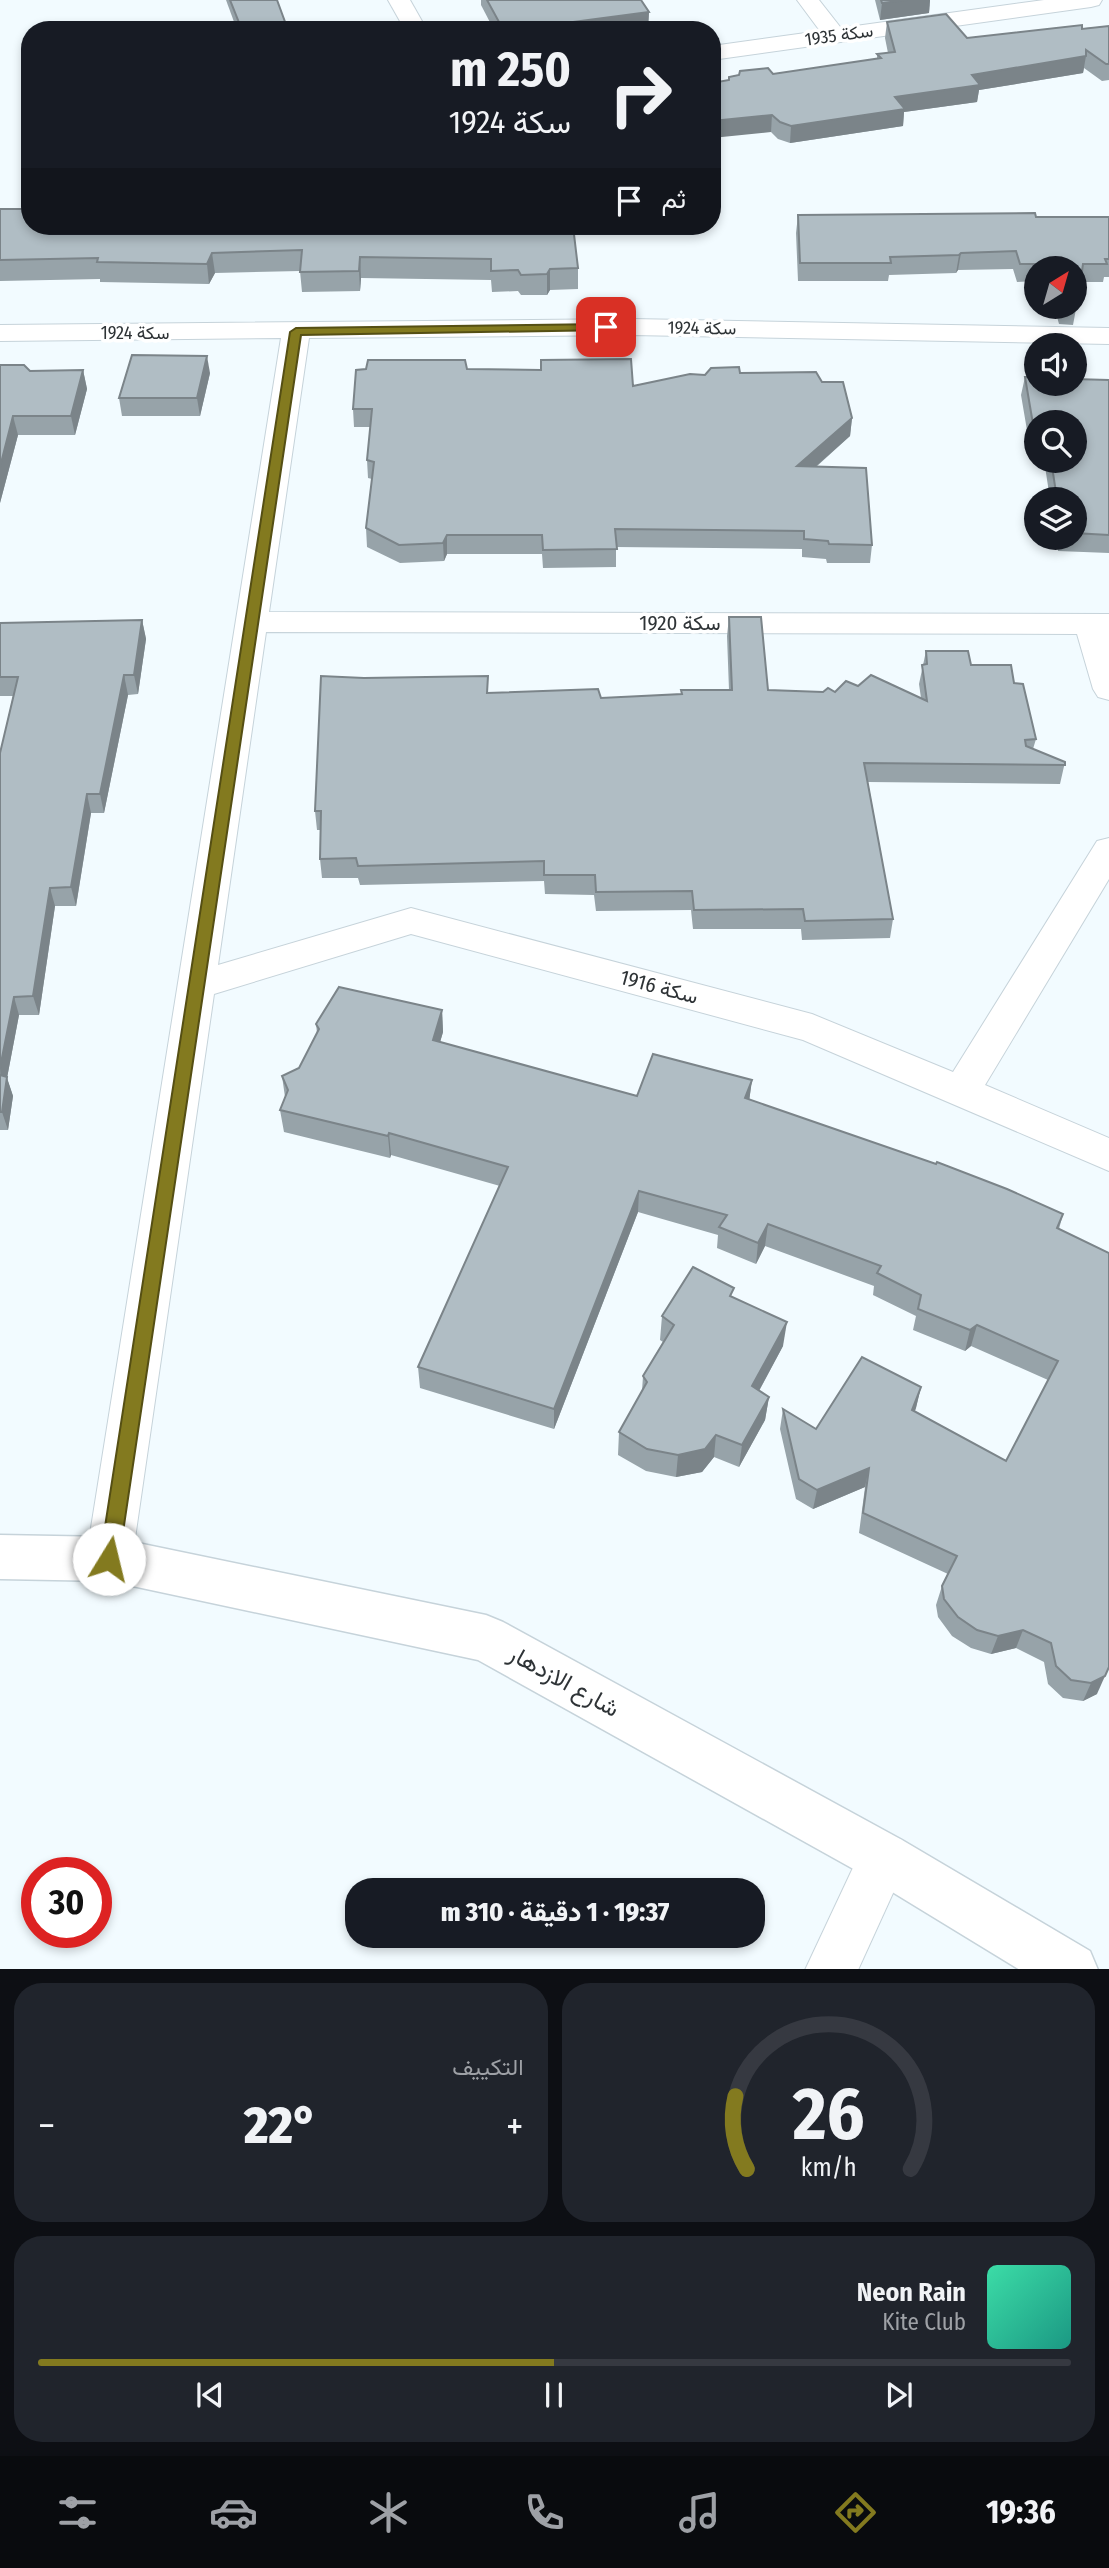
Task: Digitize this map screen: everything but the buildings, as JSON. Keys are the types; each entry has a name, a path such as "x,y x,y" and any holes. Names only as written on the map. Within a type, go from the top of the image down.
{"street":[{"path":"399,0 411,21"},
{"path":"808,0 835,35"},
{"name":"سكة 1935","path":"721,51 1091,0"},
{"name":"سكة 1924","path":"0,333 632,327 1109,336"},
{"path":"109,1559 296,332"},
{"name":"سكة 1920","path":"252,622 1099,624"},
{"path":"1099,624 1109,689"},
{"path":"961,1092 1109,850"},
{"name":"سكة 1916","path":"196,985 411,921 812,1028 1109,1155"},
{"name":"شارع الازدهار","path":"0,1557 109,1559 486,1638 884,1858 1071,1969"},
{"path":"831,1969 884,1858"}],"route":[{"path":"109,1559 296,332 606,327"}]}
